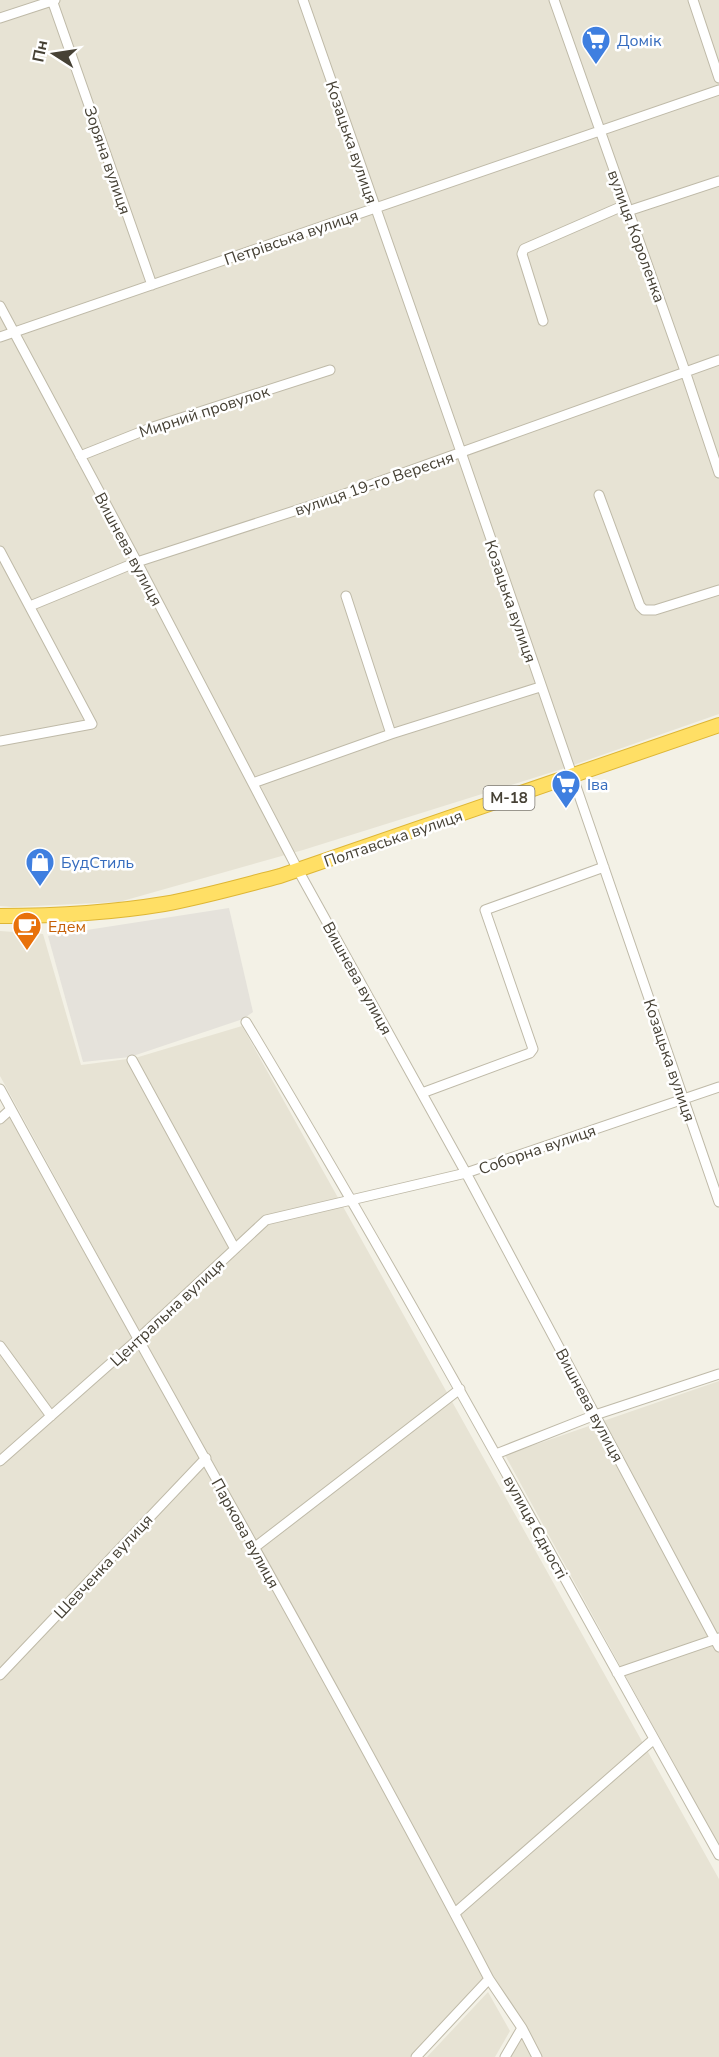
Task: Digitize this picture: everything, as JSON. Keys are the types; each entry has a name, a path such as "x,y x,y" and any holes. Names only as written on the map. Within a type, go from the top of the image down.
{"highway":[{"name":"Полтавська вулиця","path":"0,916 70,914 165,903 212,894 298,870 719,725"}],"street":[{"path":"0,18 53,0"},
{"name":"Зоряна вулиця","path":"53,0 152,285"},
{"name":"Козацька вулиця","path":"303,0 719,1202"},
{"name":"вулиця Короленка","path":"554,0 719,473"},
{"path":"693,0 719,78"},
{"name":"Петрівська вулиця","path":"0,337 719,90"},
{"path":"543,321 522,254 524,249 627,208 719,181"},
{"name":"Вишнева вулиця","path":"0,306 298,870 466,1173 718,1641"},
{"name":"вулиця 19-го Вересня","path":"30,606 137,562 325,501 719,360"},
{"name":"Мирний провулок","path":"80,456 153,427 330,370"},
{"path":"599,495 640,606 644,609 655,610 719,590"},
{"path":"0,551 92,724 0,741"},
{"path":"346,596 391,734"},
{"path":"253,783 391,734 540,687"},
{"path":"422,1093 530,1053 533,1049 485,910 604,867"},
{"name":"вулиця Єдності","path":"246,1022 352,1199 460,1389 719,1855"},
{"path":"132,1060 235,1249"},
{"name":"Соборна вулиця","path":"352,1199 466,1173 719,1087"},
{"name":"Паркова вулиця","path":"0,1089 137,1340 206,1458 489,1978 522,2028 537,2057"},
{"path":"0,1119 11,1109"},
{"name":"Центральна вулиця","path":"0,1461 137,1340 266,1221 352,1199"},
{"path":"0,1346 51,1416"},
{"path":"496,1454 595,1415 719,1374"},
{"path":"254,1548 460,1389"},
{"name":"Шевченка вулиця","path":"0,1675 206,1458"},
{"path":"617,1673 718,1641"},
{"path":"455,1913 654,1739"},
{"path":"416,2057 489,1978"},
{"path":"505,2057 522,2028"}],"shaded area":[{"path":"0,0 719,0 719,714 562,769 303,850 119,902 0,906"},
{"path":"229,908 253,1012 243,1019 130,1057 83,1062 48,936"},
{"path":"0,931 43,934 81,1065 135,1058 242,1026 719,1879 719,2057 509,2057 526,2028 480,1956 0,1076"},
{"path":"11,1109 254,1548 484,1979 410,2057 0,2057 0,1119"},
{"path":"719,1381 719,1847 505,1455"},
{"path":"488,1992 510,2031 495,2057 427,2057"}],"place":[{"name":"Домік","path":"596,66"},
{"name":"Іва","path":"566,810"},
{"name":"БудСтиль","path":"40,888"},
{"name":"Едем","path":"27,952"}]}
